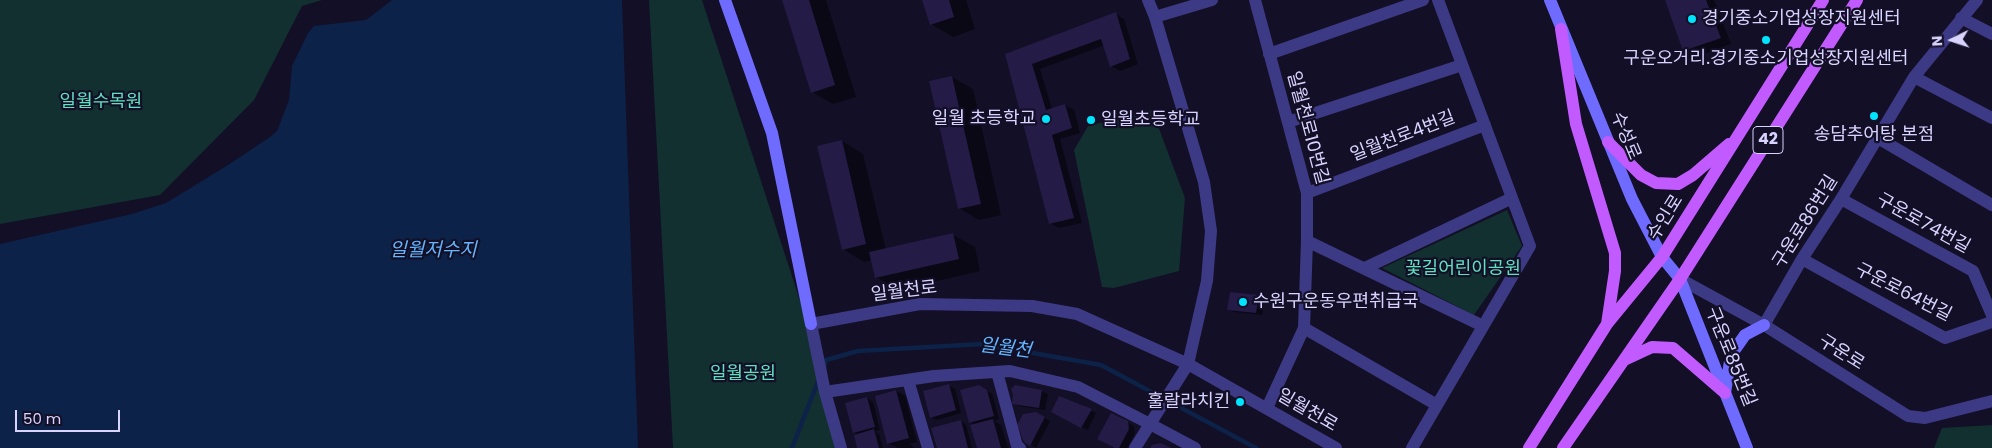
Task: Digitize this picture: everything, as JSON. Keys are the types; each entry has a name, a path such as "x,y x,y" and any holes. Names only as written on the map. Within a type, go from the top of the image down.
{"main road":[{"name":"수인로","path":"1529,448 1607,324 1662,258 1824,0"},
{"name":"42","path":"1562,448 1680,279 1857,0"},
{"path":"1561,29 1576,124 1615,253 1615,271 1607,324"},
{"path":"1608,142 1641,175 1656,183 1678,184 1693,175 1739,136"},
{"path":"1624,360 1652,347 1673,348 1725,393"}],"street":[{"path":"725,0 772,133 821,375 840,448"},
{"path":"1135,448 1188,364 1207,281 1211,231 1204,182 1155,17 1148,0"},
{"path":"1155,17 1212,0"},
{"name":"일월천로10번길","path":"1254,0 1307,194 1308,241 1304,328 1267,408"},
{"path":"1269,54 1423,0"},
{"name":"일월천로4번길","path":"1412,448 1530,246 1438,0"},
{"name":"수성로","path":"1550,0 1632,199 1662,258 1680,279"},
{"name":"구운로86번길","path":"1764,325 1802,259 1841,199 1914,77 1977,0"},
{"path":"1961,18 1992,34"},
{"path":"1288,122 1462,65"},
{"path":"1914,77 1992,118"},
{"name":"일월천로4번길","path":"1307,194 1485,125"},
{"path":"1878,138 1992,205"},
{"path":"1364,268 1512,198"},
{"name":"구운로74번길","path":"1841,199 1973,271 1992,315"},
{"path":"1308,241 1484,326"},
{"name":"구운로64번길","path":"1802,259 1945,338 1992,322"},
{"name":"구운로","path":"1680,279 1764,325 1908,416 1925,418 1992,400"},
{"name":"구운로85번길","path":"1680,279 1747,448"},
{"name":"일월천로","path":"811,324 920,304 1032,306 1076,314 1188,364 1336,448"},
{"path":"1725,393 1731,355 1745,335 1764,325"},
{"path":"1304,328 1437,406"},
{"path":"825,392 934,376 1010,371 1078,387 1195,448"},
{"path":"997,372 1017,446 1020,448"},
{"path":"908,380 928,448"}],"green space":[{"name":"일월수목원","path":"0,0 322,0 302,6 254,100 160,195 0,224"},
{"name":"일월공원","path":"649,0 702,0 803,310 835,448 673,448"},
{"path":"1152,110 1185,198 1179,271 1114,288 1102,287 1074,150 1088,126"},
{"name":"꽃길어린이공원","path":"1507,210 1522,246 1474,315 1382,268"},
{"path":"1992,425 1992,448 1934,448 1942,428"}],"water":[{"name":"일월저수지","path":"392,0 622,0 638,448 0,448 0,244 132,214 166,203 228,165 277,131 289,100 292,66 308,33 314,26 366,20"}],"building":[{"path":"782,0 809,0 835,85 811,93"},
{"path":"922,0 949,0 954,17 930,25"},
{"name":"경기중소기업성장지원센터","path":"1665,0 1706,0 1721,38 1683,51"},
{"name":"일월 초등학교","path":"1116,12 1130,59 1110,67 1101,39 1032,64 1046,110 1065,104 1072,128 1052,135 1074,218 1049,224 1005,54"},
{"path":"952,76 981,204 958,209 929,81"},
{"path":"842,140 866,244 842,250 817,146"},
{"path":"953,233 959,259 875,278 869,252"},
{"name":"수원구운동우편취급국","path":"1230,292 1259,295 1256,313 1227,310"},
{"path":"949,384 956,410 930,418 923,391"},
{"path":"979,385 987,390 994,416 969,423 960,390"},
{"path":"1015,385 1042,390 1039,408 1012,404 1013,395 1011,389"},
{"path":"896,390 909,438 887,444 875,396"},
{"path":"1059,396 1092,409 1081,428 1051,412"},
{"path":"867,397 875,427 853,433 845,403"},
{"path":"1036,412 1045,417 1030,446 1024,442 1017,425 1023,414"},
{"path":"1111,413 1128,421 1129,429 1119,448 1115,448 1097,439"},
{"path":"993,419 1001,448 977,448 970,425"},
{"path":"961,420 968,448 937,448 931,428"},
{"path":"874,429 879,448 857,448 854,435"},
{"path":"1161,443 1171,448 1150,448 1152,445"}],"waterway":[{"name":"일월천","path":"824,368 826,360 858,351 982,344 1101,365 1256,448"},
{"name":"일월천","path":"792,448 819,379"}],"place":[{"name":"경기중소기업성장지원센터","path":"1692,19"},
{"name":"구운오거리.경기중소기업성장지원센터","path":"1766,40"},
{"name":"송담추어탕 본점","path":"1874,116"},
{"name":"일월 초등학교","path":"1046,119"},
{"name":"일월초등학교","path":"1091,120"},
{"name":"수원구운동우편취급국","path":"1243,302"},
{"name":"훌랄라치킨","path":"1240,402"}]}
